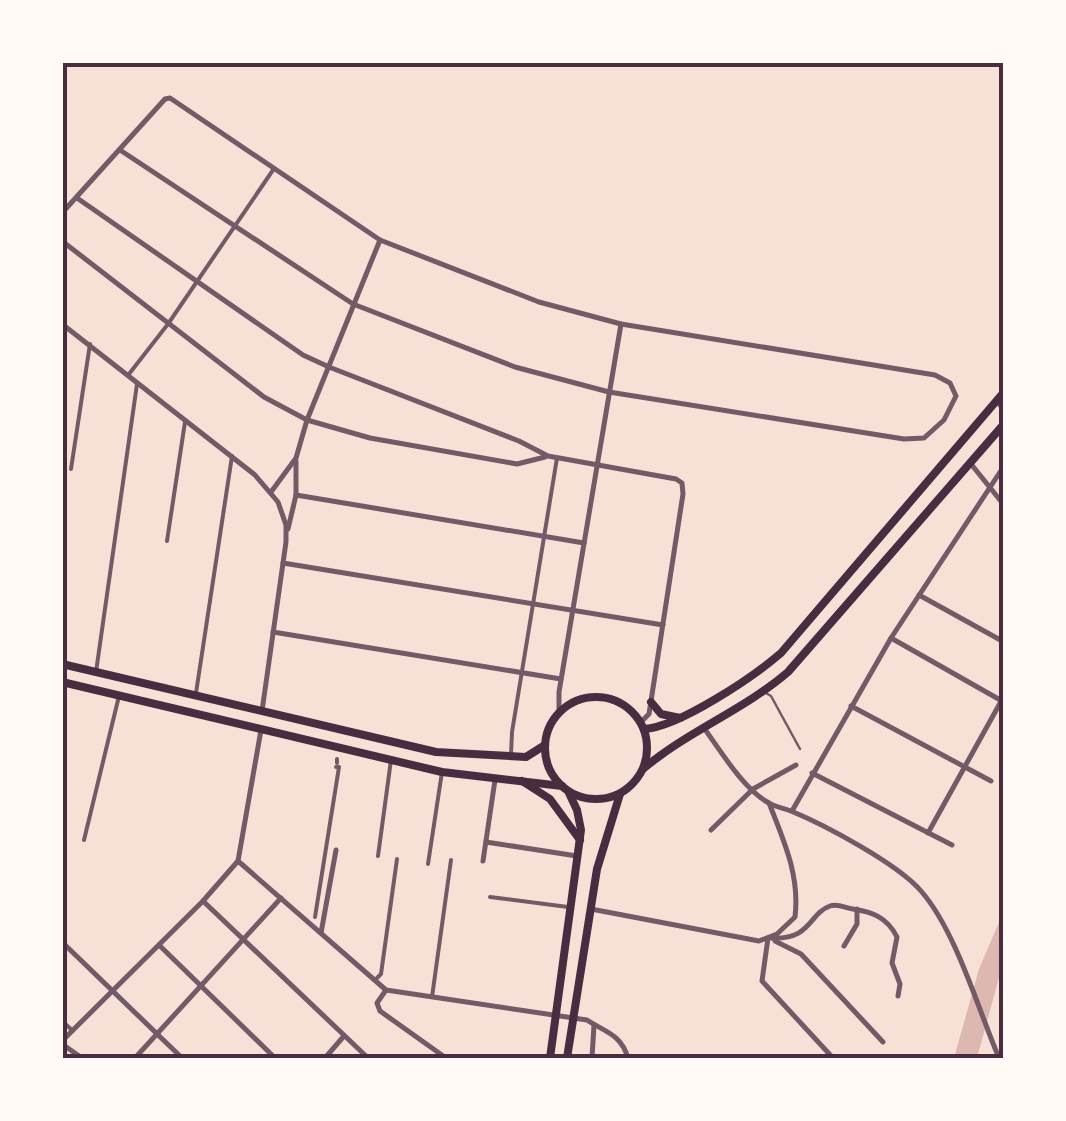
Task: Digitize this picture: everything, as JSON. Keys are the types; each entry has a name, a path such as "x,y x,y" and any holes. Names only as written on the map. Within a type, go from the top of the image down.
{"main road":[{"path":"642,726 662,727 680,718 780,653 1004,392"},
{"path":"643,768 763,691 812,648 1004,424"},
{"path":"62,664 436,752 526,756 545,745"},
{"path":"62,682 442,772 518,779 565,788 597,800 620,794 632,785 643,768 647,756 642,726 629,709 615,700 580,700 559,713 549,728 545,745 548,767 565,788 578,810 580,835 550,1058"},
{"path":"650,702 661,714 680,718"},
{"path":"518,779 550,799 580,835"},
{"path":"567,1058 602,844 620,794"}],"street":[{"path":"62,213 165,99 170,98 380,240 538,302 621,324 935,374 950,383 956,396 944,420 924,438 904,439 609,392 515,367 353,304 120,150"},
{"path":"129,374 168,324 274,168"},
{"path":"76,198 303,354 329,367 548,456 676,479 683,486 649,714 642,726"},
{"path":"262,712 286,534 296,495 296,458 307,420 380,240"},
{"path":"62,241 264,397 307,420 370,438 517,464 548,456"},
{"path":"62,324 186,419 271,492 284,516 286,534"},
{"path":"559,713 561,679 621,324"},
{"path":"71,468 90,344"},
{"path":"96,672 138,381"},
{"path":"996,400 1004,410"},
{"path":"167,541 186,419"},
{"path":"527,461 531,451 528,446"},
{"path":"195,694 232,456"},
{"path":"271,492 296,458"},
{"path":"511,756 557,458"},
{"path":"969,462 1004,505"},
{"path":"792,811 918,594 1004,466"},
{"path":"296,495 584,543"},
{"path":"283,563 663,625"},
{"path":"918,594 1004,642"},
{"path":"273,632 561,679"},
{"path":"891,638 1003,699 928,833"},
{"path":"84,840 119,696"},
{"path":"851,706 991,782"},
{"path":"703,727 769,803 792,811 897,870 920,890 939,917 998,1058"},
{"path":"82,1058 62,1042 203,901 238,860 260,730"},
{"path":"378,856 391,760"},
{"path":"315,917 337,763"},
{"path":"711,830 753,788 796,765"},
{"path":"428,864 442,772"},
{"path":"812,773 952,846"},
{"path":"483,861 495,777"},
{"path":"591,909 759,941 768,938 795,918 797,902 793,864 769,803"},
{"path":"486,842 578,856"},
{"path":"321,933 336,850"},
{"path":"238,860 386,990 575,1018 603,1027 620,1040 628,1058"},
{"path":"375,980 381,974 397,860"},
{"path":"432,997 451,860"},
{"path":"490,896 573,908"},
{"path":"135,1058 281,898"},
{"path":"203,901 368,1058"},
{"path":"768,938 784,938 806,929 827,906 866,910 892,927 896,937 892,963 900,984 898,996"},
{"path":"844,946 857,924 857,909"},
{"path":"768,938 801,954 883,1042"},
{"path":"768,938 762,982 833,1058"},
{"path":"62,942 182,1058"},
{"path":"159,946 275,1058"},
{"path":"386,990 377,1003 380,1011 446,1058"},
{"path":"62,1021 73,1031"},
{"path":"592,1058 594,1024"},
{"path":"325,1058 344,1036"}],"lane":[{"path":"763,691 771,696 800,749"}],"shaded area":[{"path":"1003,913 1003,963 977,1058 954,1058 979,969"}]}
